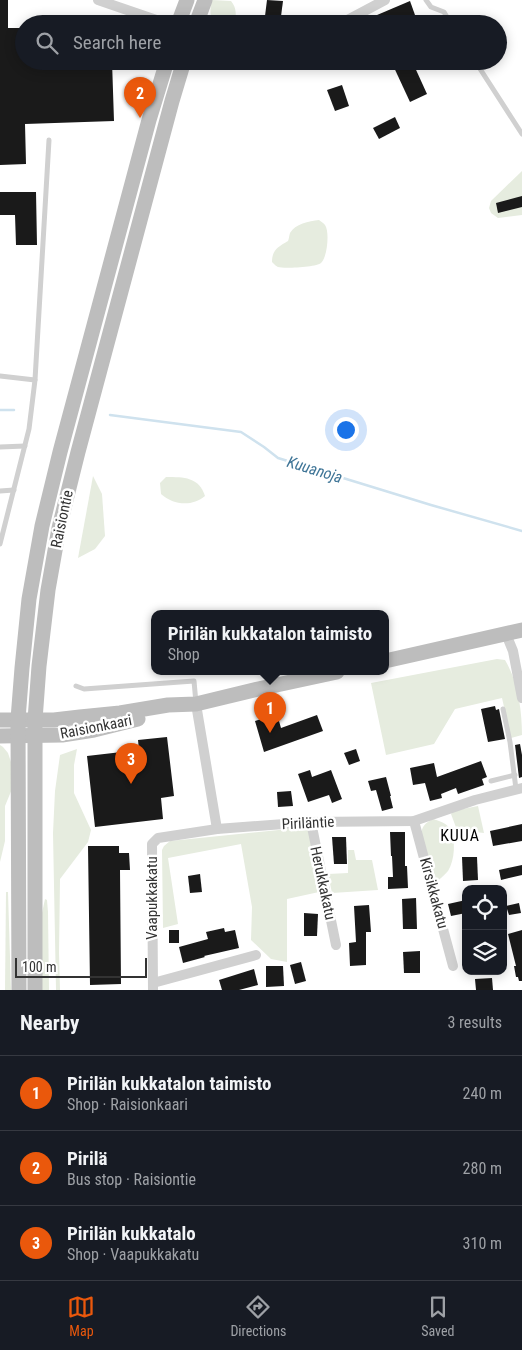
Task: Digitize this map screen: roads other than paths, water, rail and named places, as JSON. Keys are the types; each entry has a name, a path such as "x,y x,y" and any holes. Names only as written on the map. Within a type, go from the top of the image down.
{"main road":[{"path":"181,15 187,0"},
{"path":"199,15 205,0"},
{"name":"Raisiontie","path":"18,990 18,720 29,599 42,526 70,414 164,70"},
{"name":"Raisiontie","path":"35,990 35,720 48,590 59,528 78,452 181,70"},
{"path":"389,660 522,630"},
{"name":"Raisionkaari","path":"0,736 62,735 94,730 258,688 322,675"},
{"name":"Raisionkaari","path":"0,720 54,720 106,715 168,705 193,704"}],"street":[{"path":"98,0 142,15"},
{"path":"357,15 385,0"},
{"path":"506,634 513,651 522,698"},
{"path":"193,704 217,829"},
{"name":"Piriläntie","path":"217,829 311,822 414,821 475,800 519,789"},
{"name":"Kirsikkakatu","path":"414,821 454,966"},
{"name":"Herukkakatu","path":"311,822 336,945"},
{"name":"Vaapukkakatu","path":"153,987 152,844 158,838 217,829"},
{"path":"153,987 256,955"}],"lane":[{"path":"426,0 430,7 444,12 446,15"},
{"path":"482,70 522,134"},
{"path":"0,544 30,430 35,380 48,140"},
{"path":"0,376 35,380"},
{"path":"0,447 25,446"},
{"path":"0,491 14,490"},
{"path":"76,686 84,689 194,681 193,704"},
{"path":"504,709 519,789"},
{"path":"491,781 515,775"}],"waterway":[{"path":"0,410 14,410"},
{"name":"Kuuanoja","path":"110,415 241,432 278,458 522,531"}],"place":[{"name":"Pirilä","path":"140,118"},
{"name":"Pirilän kukkatalon taimisto","path":"270,733"},
{"name":"Pirilän kukkatalo","path":"131,784"}],"district":[{"name":"KUUA","path":"460,835"}]}
